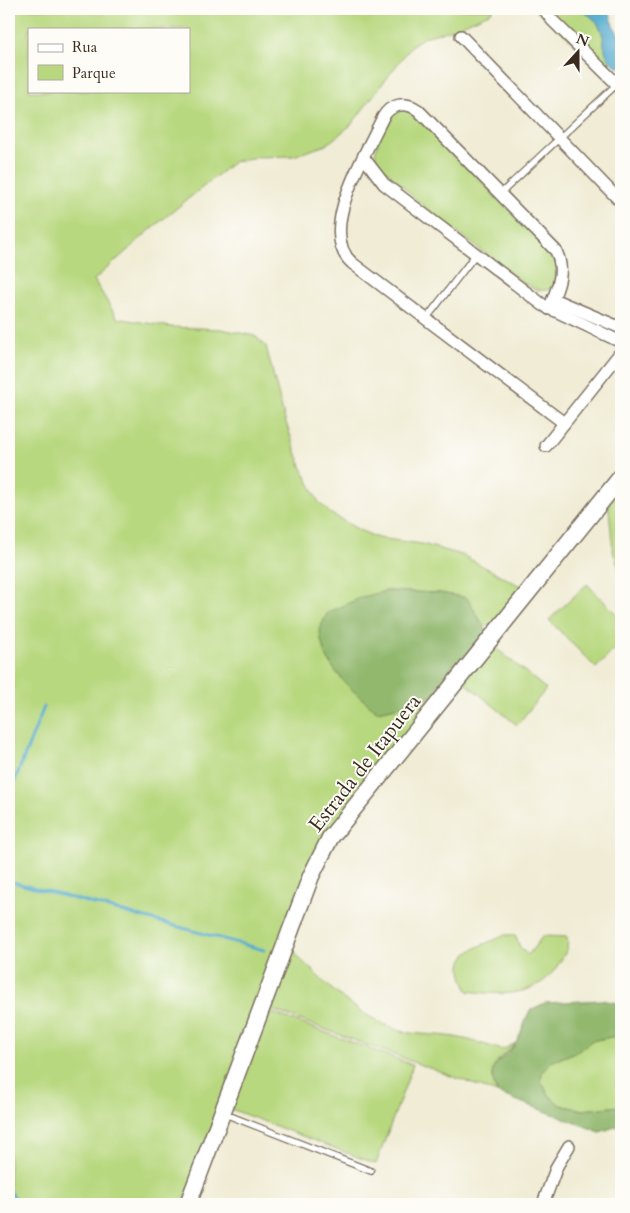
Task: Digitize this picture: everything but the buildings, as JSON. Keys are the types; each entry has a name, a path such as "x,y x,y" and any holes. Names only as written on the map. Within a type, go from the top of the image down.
{"street":[{"path":"544,9 552,20 619,86"},
{"path":"461,36 621,202"},
{"path":"551,304 562,271 556,251 418,110 400,105 386,113 341,211 340,241 342,253 564,423"},
{"path":"364,158 384,184 476,254 551,304 621,342"},
{"path":"551,304 621,328"},
{"path":"546,446 621,352"},
{"name":"Estrada de Itapuera","path":"188,1204 311,876 330,838 621,477"},
{"path":"543,1204 558,1166 569,1146"}],"lane":[{"path":"500,194 559,138 619,86"},
{"path":"426,319 476,254"},
{"path":"222,1113 371,1171"}],"green space":[{"path":"9,9 494,9 453,29 424,37 412,45 351,125 326,145 293,156 258,157 235,161 157,224 94,280 117,318 171,327 221,329 255,336 266,346 284,417 301,466 318,501 330,513 359,530 378,538 422,544 462,555 526,589 498,624 484,626 467,598 440,593 385,591 327,613 376,711 422,702 439,690 444,693 322,861 292,943 297,956 333,990 354,1007 377,1021 401,1031 461,1038 502,1050 516,1043 499,1060 493,1070 497,1093 259,1005 183,1204 9,1204"},
{"path":"532,9 572,9 589,15 601,31 605,49 611,59 604,76 552,21"},
{"path":"410,109 554,254 558,264 553,287 540,290 532,288 521,281 423,206 376,161 375,156 378,143 391,115 394,111"},
{"path":"621,483 621,575 613,551 608,499"},
{"path":"587,584 621,619 621,643 596,668 549,620"},
{"path":"385,591 440,593 467,598 489,635 446,695 439,690 422,702 377,711 349,687 326,656 320,632 327,613 362,597"},
{"path":"491,644 546,689 517,725 463,681"},
{"path":"505,935 515,935 520,947 528,955 543,936 567,937 567,948 551,974 531,988 520,992 494,994 468,991 461,967 463,960 474,949"},
{"path":"602,1000 621,1004 621,1035 591,1041 578,1051 551,1062 542,1072 541,1081 549,1095 560,1105 582,1110 621,1106 621,1125 600,1132 497,1093 493,1082 493,1068 516,1043 530,1010 545,1003"},
{"path":"265,1010 413,1065 376,1164 228,1108"},
{"path":"621,1035 621,1106 582,1110 560,1105 549,1095 541,1082 542,1072 551,1062 578,1051 591,1041"}],"water":[{"path":"579,9 609,9 613,25 621,38 621,68 614,64 606,55 602,33 598,24 591,16"}],"waterway":[{"path":"9,795 44,707"},
{"path":"9,881 264,950"},
{"path":"9,1191 21,1204"}]}
